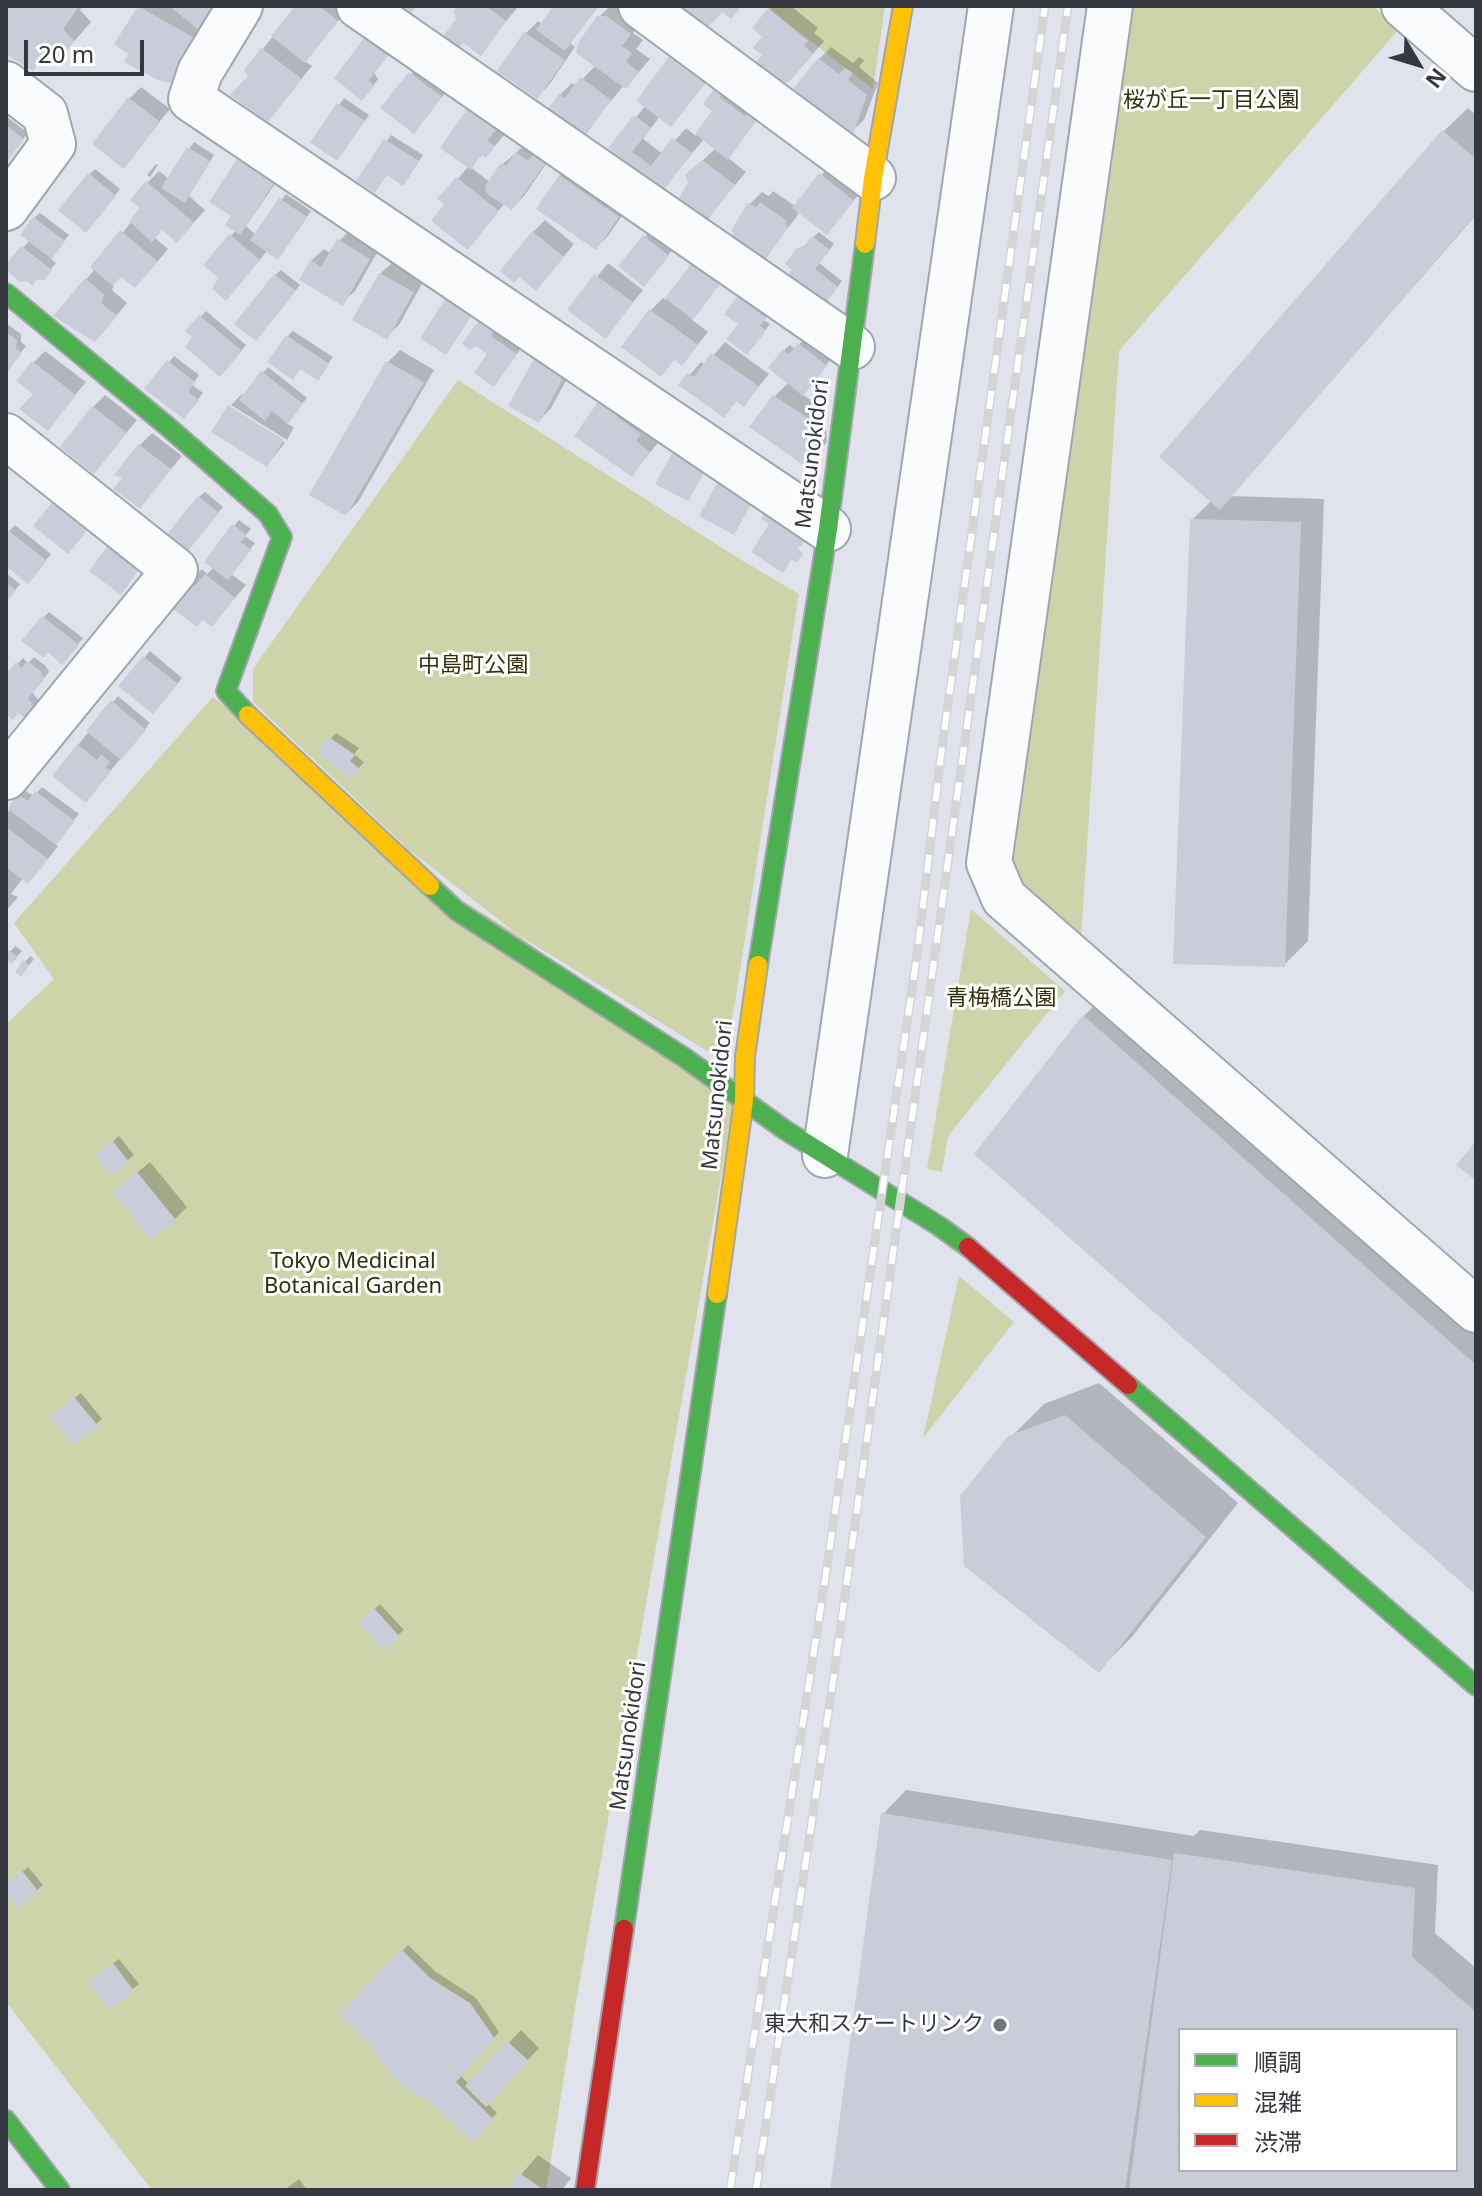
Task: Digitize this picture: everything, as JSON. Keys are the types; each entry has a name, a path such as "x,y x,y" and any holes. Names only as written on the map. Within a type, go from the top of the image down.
{"street":[{"path":"240,6 200,72 191,99 828,529"},
{"path":"359,6 852,347"},
{"path":"641,6 873,178"},
{"name":"Matsunokidori","path":"585,2190 695,1455 744,1100 745,1057 776,843 828,529 873,178 903,6"},
{"path":"825,1155 991,6"},
{"path":"1110,6 989,863 1004,898 1476,1310"},
{"path":"1404,6 1476,69"},
{"path":"6,84 45,114 53,144 6,208"},
{"path":"6,293 268,514 282,537 226,691 457,911 685,1058 825,1155 939,1226 974,1252 1476,1686"},
{"path":"6,436 175,570 11,758"},
{"path":"6,2120 60,2190"}],"green space":[{"path":"765,6 885,6 873,89"},
{"name":"桜が丘一丁目公園","path":"1129,6 1373,6 1399,29 1119,351 1081,940 1021,885 1009,860"},
{"name":"中島町公園","path":"458,380 799,594 729,1040 707,1051 463,901 253,702 253,669"},
{"name":"Tokyo Medicinal Botanical Garden","path":"213,697 734,1103 576,2002 546,2190 152,2190 6,2002 6,1024 54,979 14,923"},
{"name":"青梅橋公園","path":"971,909 1065,991 948,1136 942,1172 927,1169"},
{"path":"959,1276 1014,1322 923,1438"}],"building":[{"path":"6,6 79,6 63,29 74,41 59,62 47,54 33,71 6,54"},
{"path":"138,6 198,40 175,84 160,81 124,62 128,54 114,44"},
{"path":"169,6 212,6 215,8 198,29"},
{"path":"295,6 319,6 338,21 305,63 271,36"},
{"path":"394,6 416,6 407,18"},
{"path":"458,6 486,6 506,21 481,56 463,43 457,50 441,39 456,19 454,11"},
{"path":"553,6 597,8 565,51 536,30"},
{"path":"679,6 742,6 731,19 722,12 705,27"},
{"path":"768,8 808,41 804,46 813,54 790,81 783,84 756,62 762,55 753,48 762,37 752,28"},
{"path":"597,16 606,16 631,34 622,46 632,53 626,62 639,72 626,89 576,53 579,41"},
{"path":"524,32 565,60 537,99 497,71"},
{"path":"364,38 388,56 369,80 374,86 362,101 334,78"},
{"path":"261,48 302,79 268,122 230,95 248,76 244,70"},
{"path":"671,54 699,75 704,85 671,127 636,101"},
{"path":"818,58 839,74 845,68 853,73 848,80 867,95 853,134 793,89"},
{"path":"409,72 442,97 414,134 380,108"},
{"path":"580,77 611,100 584,138 546,111 559,94 565,98"},
{"path":"715,87 723,93 719,97 745,116 749,112 756,121 728,160 695,134 712,111 703,104"},
{"path":"128,97 160,122 124,169 92,144"},
{"path":"337,103 365,121 337,161 310,142"},
{"path":"467,109 496,129 488,141 495,146 486,158 481,155 471,170 440,148"},
{"path":"634,115 651,128 632,152 651,166 672,138 692,153 663,191 608,148"},
{"path":"6,125 24,139 6,163"},
{"path":"1442,130 1476,159 1476,214 1220,510 1159,457"},
{"path":"384,139 419,161 403,186 387,175 375,193 356,181"},
{"path":"187,147 210,161 185,203 161,188"},
{"path":"516,152 528,161 533,155 545,164 512,210 487,194 485,186 501,163 506,166"},
{"path":"239,156 276,180 240,235 225,225 231,216 209,202"},
{"path":"702,160 735,185 706,222 677,201 688,182 685,175"},
{"path":"88,173 116,196 86,233 58,210"},
{"path":"819,173 854,201 827,235 792,208"},
{"path":"559,175 619,217 596,250 536,209"},
{"path":"456,177 499,211 468,250 431,221 444,204 437,199"},
{"path":"146,181 194,223 177,243 162,230 152,242 129,221 140,208 130,200"},
{"path":"279,198 307,217 278,260 250,240"},
{"path":"760,202 786,220 787,229 765,260 758,260 731,240 734,234 731,230 748,203 756,207"},
{"path":"33,217 65,241 52,259 20,235"},
{"path":"120,230 158,262 135,288 121,277 113,286 90,267"},
{"path":"532,231 564,257 536,291 519,277 514,283 500,271"},
{"path":"229,234 260,260 226,301 212,289 218,278 203,265"},
{"path":"643,235 669,256 644,287 618,266"},
{"path":"812,236 830,250 815,269 838,287 824,305 787,276 792,270 785,264 797,248 804,246"},
{"path":"337,239 370,259 343,306 299,280 310,260 321,267"},
{"path":"21,246 52,270 44,280 36,280 33,286 27,281 20,282 6,270 6,264"},
{"path":"692,263 720,284 693,320 665,298"},
{"path":"379,273 414,292 387,340 352,320"},
{"path":"274,274 296,291 256,341 234,324"},
{"path":"594,274 633,302 606,339 567,310"},
{"path":"85,278 104,295 101,303 117,316 95,342 53,316"},
{"path":"738,296 766,318 760,326 766,331 747,355 726,339 738,324 724,314"},
{"path":"446,298 472,315 446,355 420,338"},
{"path":"649,309 698,345 682,366 674,360 661,377 621,347"},
{"path":"199,315 242,351 220,377 185,347 192,337 185,331"},
{"path":"479,320 494,330 491,336 517,354 494,387 474,373 487,354 476,346 470,350 462,344"},
{"path":"6,332 17,340 16,348 22,353 6,374"},
{"path":"286,335 329,364 318,381 300,369 293,380 267,362"},
{"path":"798,343 827,366 803,396 768,368 783,349 789,354"},
{"path":"711,353 759,386 744,407 736,401 724,418 678,385 687,373 694,377"},
{"path":"536,355 567,371 539,423 508,406"},
{"path":"167,360 195,382 188,392 199,400 184,419 144,389"},
{"path":"32,361 76,395 48,431 19,409 33,394 16,381"},
{"path":"386,361 424,382 346,516 309,495"},
{"path":"261,371 303,404 288,424 272,411 265,421 239,400"},
{"path":"773,395 808,418 814,430 808,435 816,442 810,448 817,455 806,467 749,427"},
{"path":"602,396 622,410 617,417 641,434 636,441 650,452 632,477 574,436"},
{"path":"228,405 284,440 267,467 211,432"},
{"path":"92,406 127,433 94,474 60,447"},
{"path":"138,444 171,469 140,509 113,489 122,478 114,475"},
{"path":"674,450 707,468 688,501 655,484"},
{"path":"717,483 752,502 734,535 699,516"},
{"path":"198,496 219,513 188,551 167,534"},
{"path":"55,499 90,527 68,554 33,526"},
{"path":"772,501 803,521 804,542 798,549 803,554 797,562 791,560 783,573 751,552 769,524 761,519"},
{"path":"1190,519 1301,522 1285,967 1173,964"},
{"path":"232,524 247,535 241,542 251,550 228,580 204,562"},
{"path":"8,530 47,561 28,584 6,566"},
{"path":"107,547 138,571 121,595 89,571"},
{"path":"205,574 235,598 212,627 203,620 197,627 169,606 189,580 195,586"},
{"path":"6,583 16,590 6,603"},
{"path":"42,616 79,645 62,665 48,652 44,658 21,641"},
{"path":"143,656 178,684 153,714 118,686"},
{"path":"27,661 41,671 44,680 28,698 36,709 28,720 18,713 13,720 6,714 6,674 16,662 22,668"},
{"path":"111,700 146,730 121,760 86,731"},
{"path":"329,737 355,755 350,761 360,769 351,780 317,752"},
{"path":"77,744 97,760 101,754 110,762 105,768 112,770 86,803 52,776"},
{"path":"35,791 75,821 56,845 8,809 17,794 28,801"},
{"path":"6,827 48,859 28,884 6,867"},
{"path":"8,950 18,957 12,964 6,959"},
{"path":"23,960 29,965 21,977 15,972"},
{"path":"1083,1015 1476,1365 1476,1595 974,1154"},
{"path":"112,1140 129,1162 112,1176 95,1155"},
{"path":"1476,1141 1476,1181 1456,1165"},
{"path":"137,1172 176,1220 151,1240 112,1193"},
{"path":"74,1397 98,1426 73,1445 50,1417"},
{"path":"1065,1415 1206,1537 1099,1673 964,1566 960,1496 1008,1436"},
{"path":"374,1608 400,1637 384,1651 358,1622"},
{"name":"東大和スケートリンク","path":"881,1813 1172,1860 1125,2190 830,2190"},
{"path":"1174,1853 1415,1888 1412,1957 1476,2012 1476,2190 1129,2190"},
{"path":"22,1871 39,1892 18,1909 6,1893 6,1884"},
{"path":"401,1949 430,1978 470,2003 495,2039 456,2082 493,2119 473,2142 434,2106 396,2081 369,2045 339,2015"},
{"path":"113,1963 134,1991 110,2010 88,1982"},
{"path":"507,2041 529,2061 486,2107 465,2086"},
{"path":"518,2172 544,2190 506,2190"}],"railway":[{"path":"730,2190 823,1593 916,962 943,740 1045,6"},
{"path":"756,2190 832,1688 1068,6"}],"traffic: fast":[{"path":"758,965 828,529 865,244"},
{"path":"6,293 268,514 282,537 226,691 248,715"},
{"path":"430,886 457,911 685,1058 785,1130 968,1247"},
{"path":"624,1929 717,1294"},
{"path":"1128,1385 1476,1686"},
{"path":"6,2120 60,2190"}],"traffic: slow":[{"path":"865,244 873,178 903,6"},
{"path":"248,715 430,886"},
{"path":"717,1294 744,1100 745,1057 758,965"}],"traffic: jam":[{"path":"968,1247 1128,1385"},
{"path":"585,2190 624,1929"}],"place":[{"name":"東大和スケートリンク","path":"1000,2025"}]}
